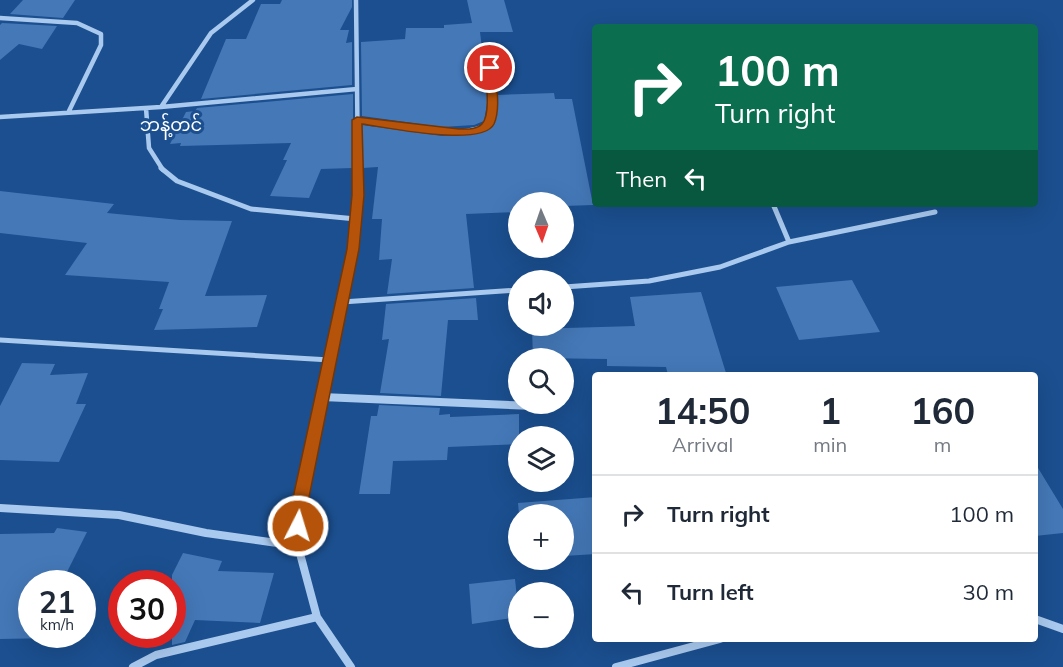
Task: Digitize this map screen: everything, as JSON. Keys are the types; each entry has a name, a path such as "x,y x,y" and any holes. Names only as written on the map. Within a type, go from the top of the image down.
{"street":[{"path":"161,107 211,33 253,0"},
{"path":"351,667 317,617 298,546 299,507 353,249 358,195 356,0"},
{"path":"0,18 77,23 101,34 101,45 69,111"},
{"path":"357,120 459,133 478,131 488,125 492,113 490,46"},
{"path":"0,117 161,107 357,89"},
{"path":"146,108 149,148 161,168 177,181 251,209 356,219"},
{"path":"774,207 789,242"},
{"path":"574,286 650,281 720,267 789,242 935,212"},
{"path":"342,302 508,291"},
{"path":"0,340 330,360"},
{"path":"322,397 508,405"},
{"path":"0,508 118,515 206,533 298,546"},
{"path":"133,667 156,655 317,617"},
{"path":"1038,620 1063,629"},
{"path":"616,667 709,642"}],"building":[{"path":"23,0 75,0 63,18 10,14"},
{"path":"282,0 352,0 352,7 340,30 349,30 346,43 352,42 352,85 201,99 226,39 246,39 261,4 280,4"},
{"path":"467,0 504,0 513,32 480,32 488,98 484,121 474,125 442,127 362,116 361,42 405,39 406,28 444,28 444,25 472,23"},
{"path":"2,23 57,26 42,49 19,44 0,60 0,25"},
{"path":"554,93 555,99 572,99 592,205 574,206 574,192 508,192 508,212 466,214 474,288 387,294 392,259 379,260 382,219 372,219 378,167 363,168 362,125 442,136 476,134 492,126 497,95"},
{"path":"353,94 353,168 321,169 309,198 270,196 287,160 283,160 291,143 180,146 181,143 170,144 186,112 195,111 197,108"},
{"path":"0,191 114,204 107,213 180,220 232,221 205,296 267,295 257,327 154,330 163,309 159,309 169,282 65,275 87,243 0,233"},
{"path":"852,280 880,332 799,340 776,287"},
{"path":"701,292 726,372 667,372 666,367 607,366 607,359 574,359 574,348 533,348 532,336 574,336 574,328 635,326 630,297"},
{"path":"476,298 478,320 448,320 441,396 380,393 389,339 382,340 386,304"},
{"path":"22,363 55,364 50,375 88,373 76,404 86,404 59,462 0,460 0,406"},
{"path":"379,405 440,408 439,415 450,414 450,417 519,414 519,426 508,426 508,444 448,447 447,460 393,461 390,494 359,494 371,416 377,416"},
{"path":"1038,468 1063,509 1063,533 1038,536"},
{"path":"592,497 592,554 574,555 574,504 518,504"},
{"path":"57,528 87,532 68,570 18,570 18,639 0,639 0,534 54,533"},
{"path":"183,553 222,561 218,571 274,573 260,623 195,620 186,640 186,570 174,570"},
{"path":"515,579 515,582 508,582 508,619 472,624 469,584"}],"district":[{"name":"ဘန့်တင်","path":"171,124"}],"route":[{"path":"298,526 299,507 353,249 358,195 357,120 459,133 478,131 488,125 492,113 490,68"}]}
